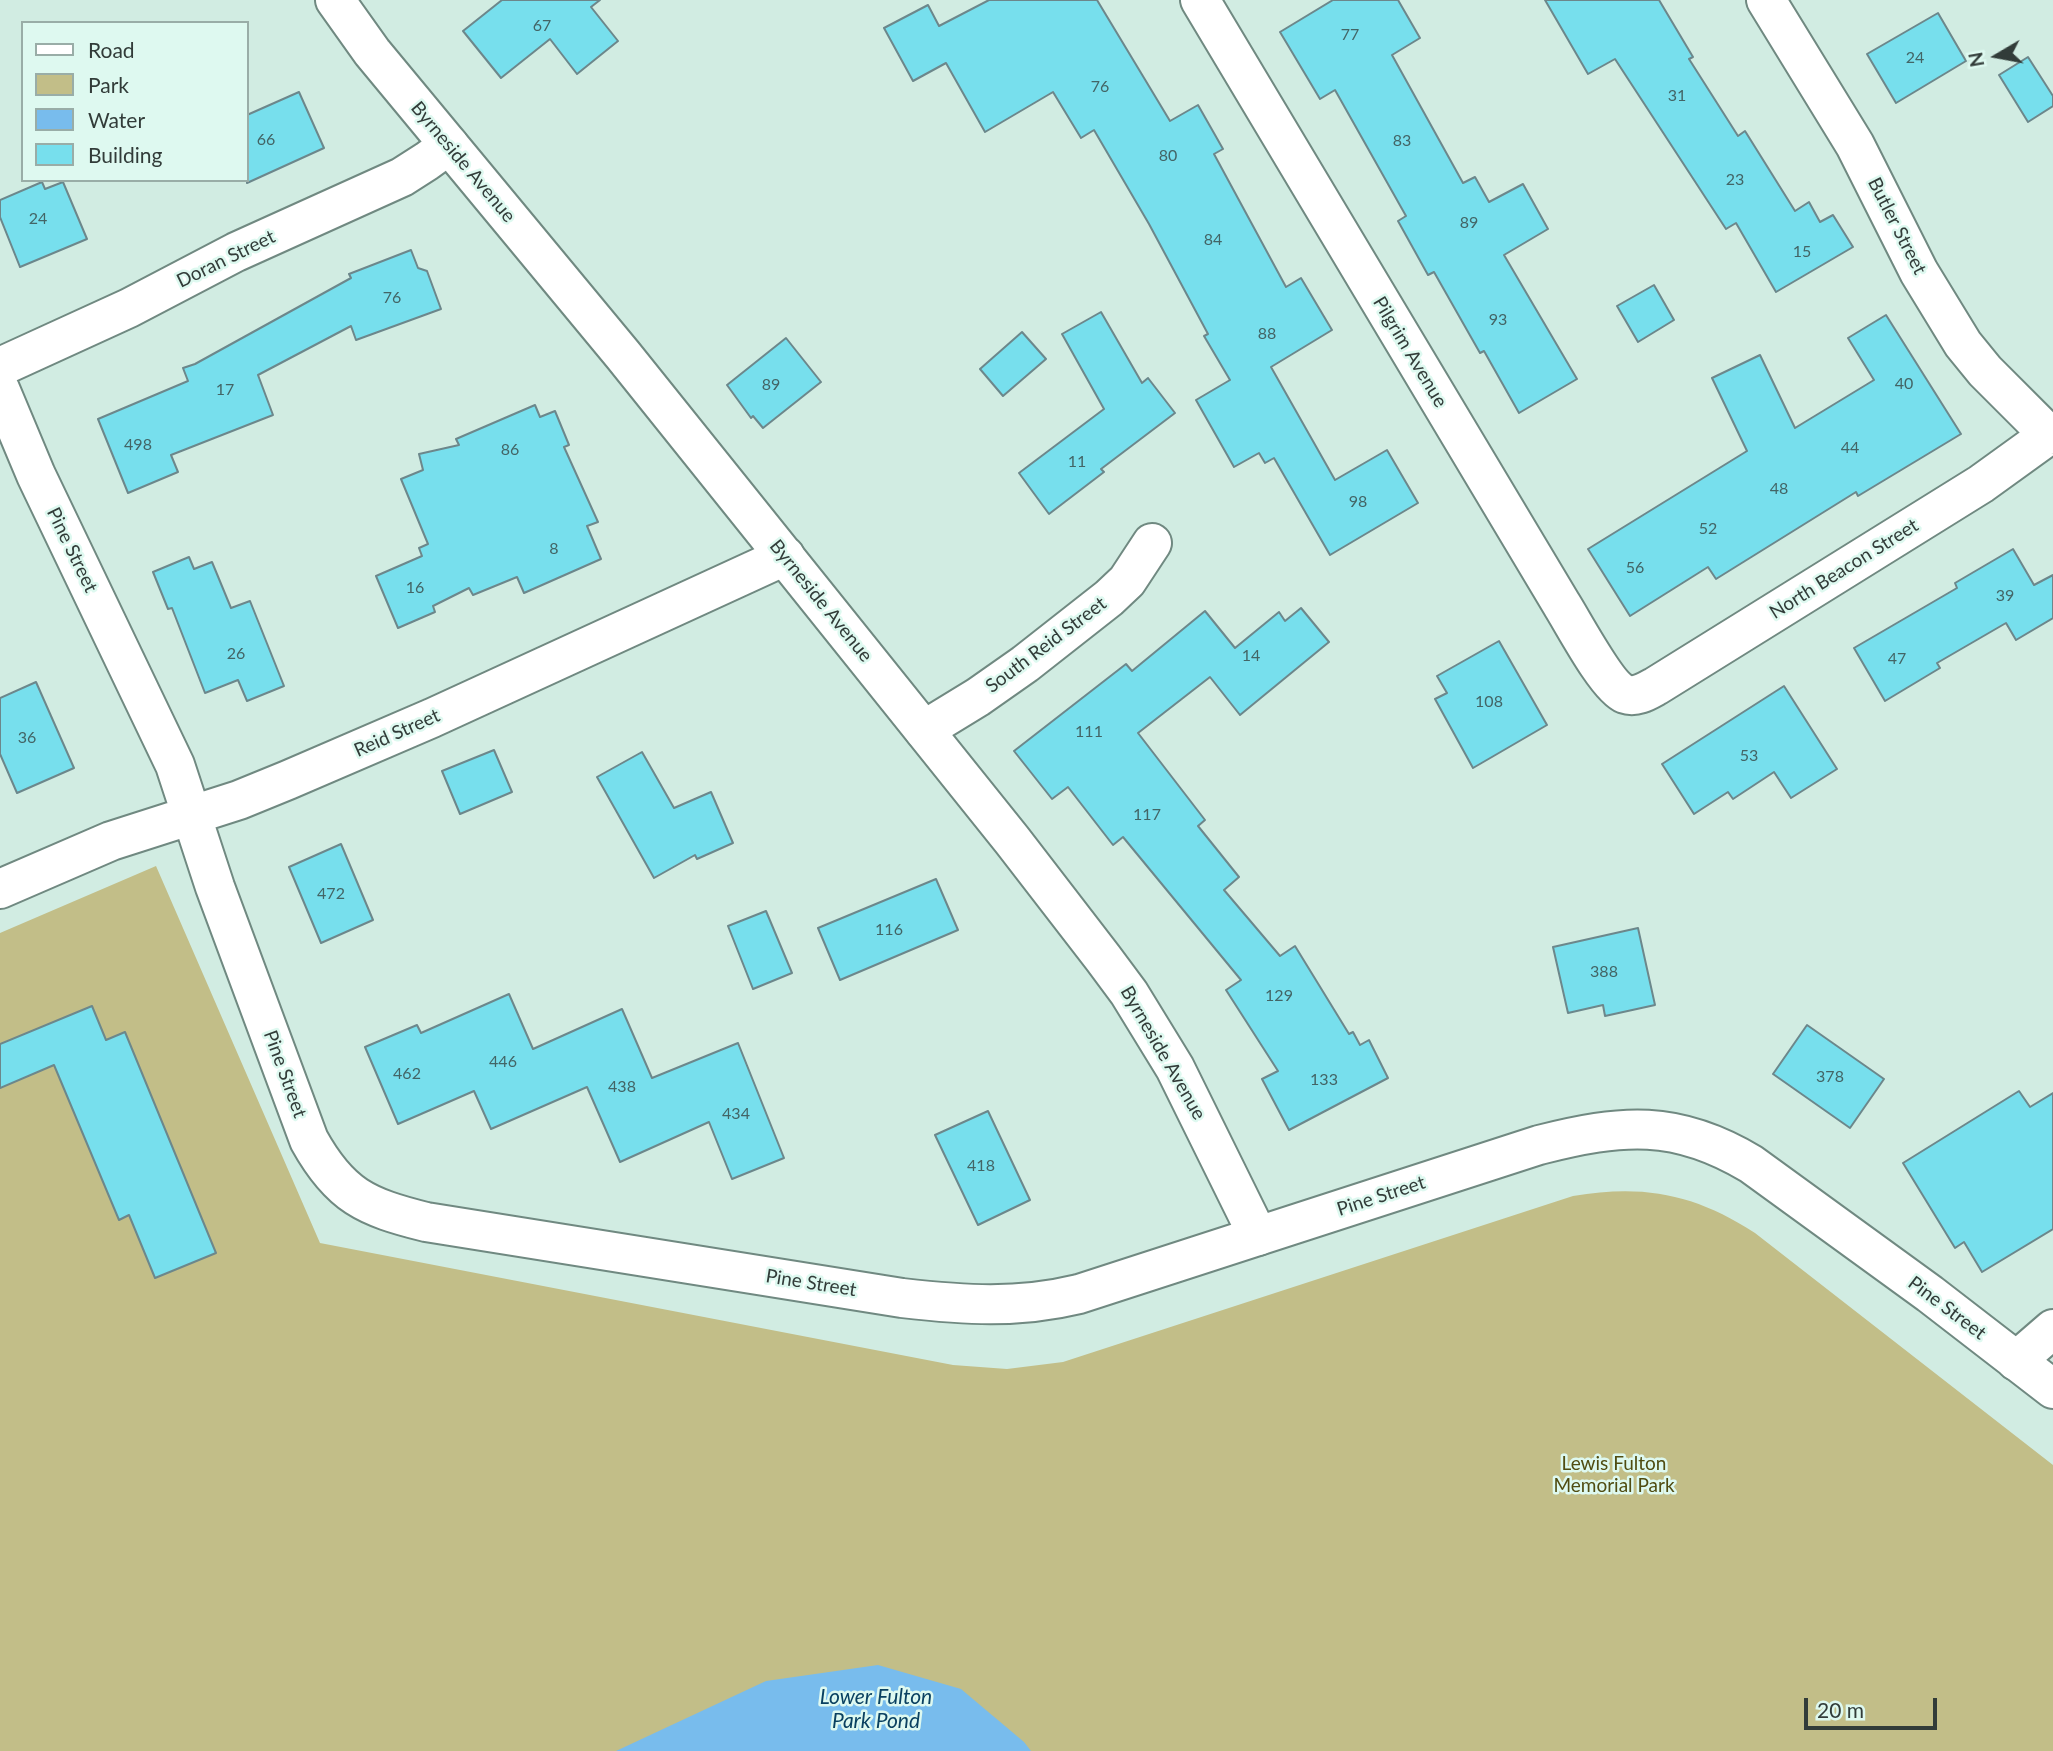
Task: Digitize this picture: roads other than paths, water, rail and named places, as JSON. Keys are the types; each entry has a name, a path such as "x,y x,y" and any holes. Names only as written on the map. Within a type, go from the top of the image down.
{"street":[{"name":"Byrneside Avenue","path":"335,0 372,52 785,556 1012,840 1129,993 1193,1101 1258,1236"},
{"name":"Pilgrim Avenue","path":"1199,0 1602,670 1618,690 1629,695"},
{"name":"Butler Street","path":"1766,0 1855,145 1919,272 1963,344 1992,379 2051,433"},
{"name":"Doran Street","path":"0,367 129,308 236,252 402,177 428,162 449,145"},
{"name":"Pine Street","path":"0,389 36,475 175,765 215,887 309,1140 331,1175 350,1192 374,1207 426,1222 875,1294 997,1306 1052,1301 1079,1294 1539,1145 1608,1131 1662,1130 1705,1140 1751,1164 1930,1294 2053,1389"},
{"name":"North Beacon Street","path":"1629,695 1641,694 1656,686 1981,484 2051,433"},
{"name":"South Reid Street","path":"924,730 1016,670 1109,598 1127,581 1152,543"},
{"name":"Reid Street","path":"0,889 111,841 276,785 785,556"},
{"path":"2016,1361 2053,1329"}],"water":[{"name":"Lower Fulton Park Pond","path":"878,1665 961,1689 1031,1751 616,1751 766,1681"}],"park label":[{"name":"Lewis Fulton Memorial Park","path":"1614,1475"}]}
